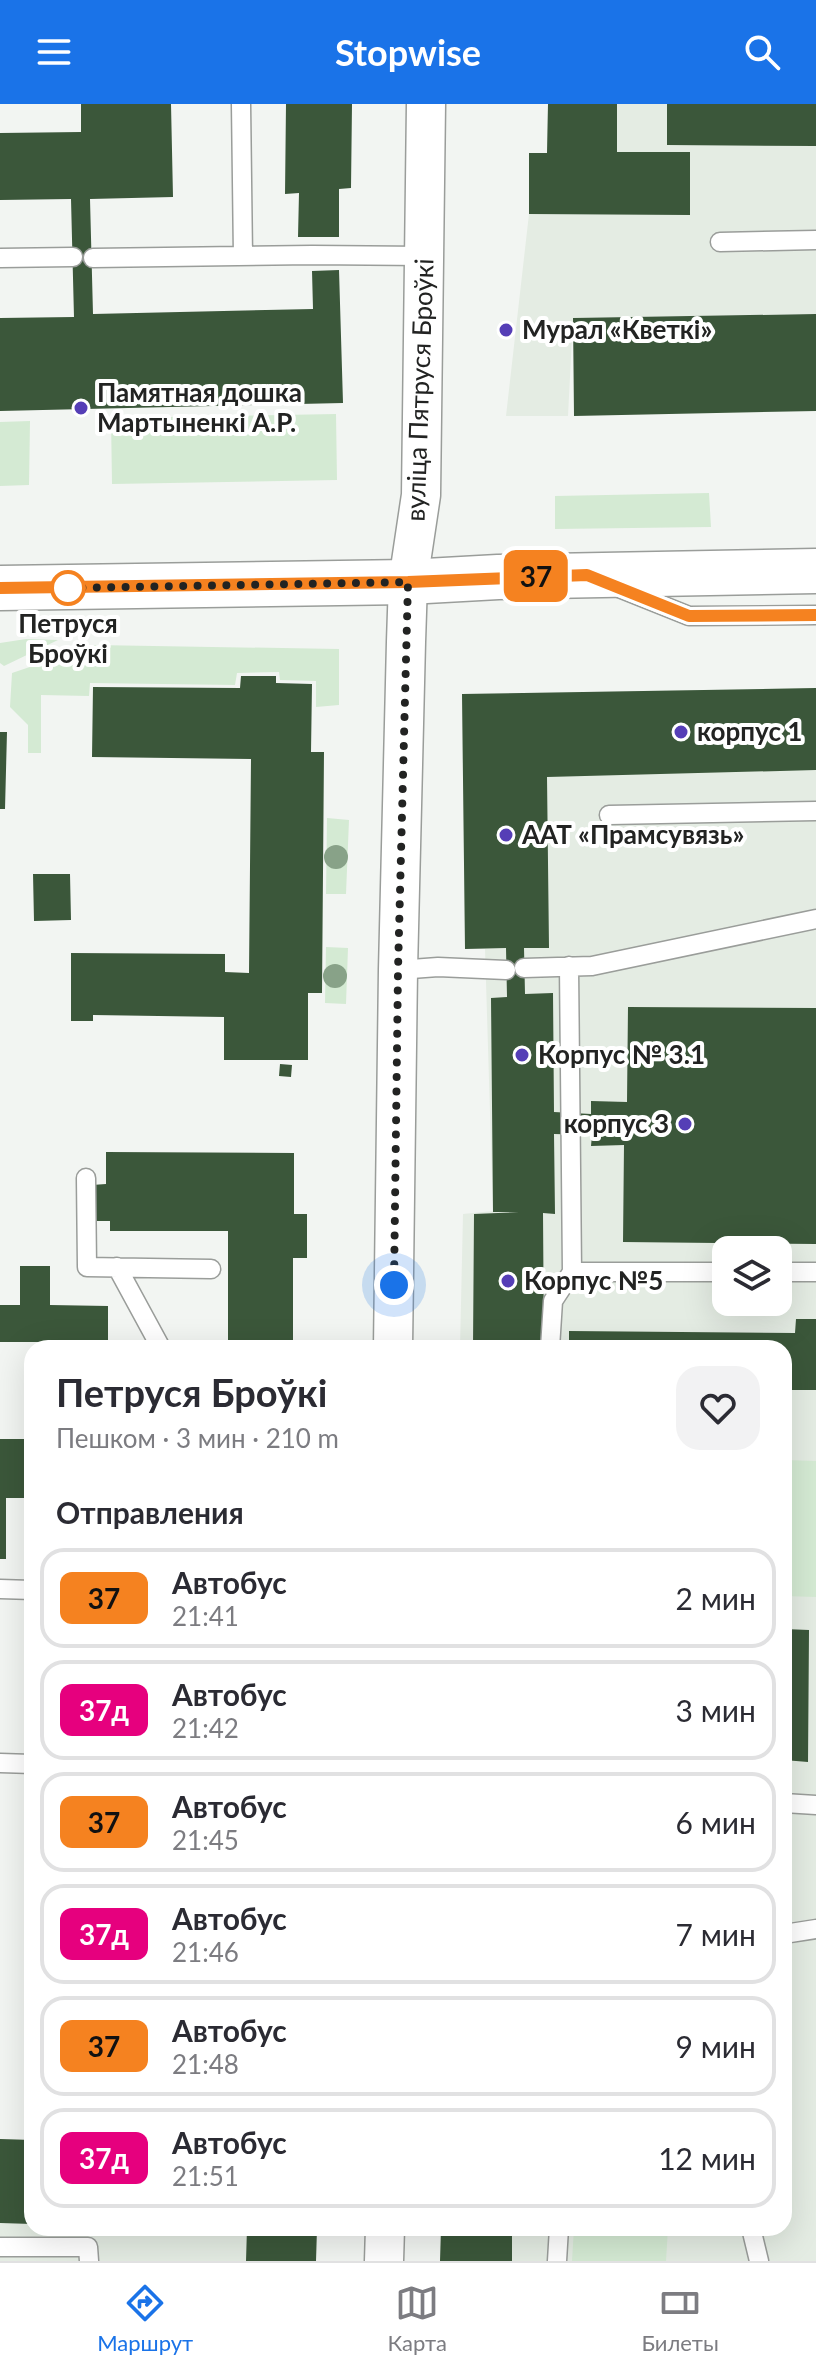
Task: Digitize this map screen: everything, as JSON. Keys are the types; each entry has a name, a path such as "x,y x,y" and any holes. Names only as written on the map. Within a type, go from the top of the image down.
{"main road":[{"path":"0,588 408,582 816,571"}],"street":[{"name":"вуліца Пятруся Броўкі","path":"393,1340 408,582 421,495 426,104"},
{"path":"384,2261 385,2236"}],"lane":[{"path":"241,104 243,256"},
{"path":"720,242 816,240"},
{"path":"93,258 424,256"},
{"path":"0,258 73,257"},
{"path":"587,575 689,616 816,615"},
{"path":"609,815 816,811"},
{"path":"398,970 592,966 816,919"},
{"path":"551,1340 553,1301 572,1272 569,966"},
{"path":"86,1178 87,1267 211,1269"},
{"path":"117,1267 157,1340"},
{"path":"572,1272 712,1272"},
{"path":"792,1272 816,1272"},
{"path":"0,1589 24,1590"},
{"path":"0,1763 24,1764"},
{"path":"792,1804 816,1805"},
{"path":"792,1933 816,1929"},
{"path":"557,2261 559,2236"},
{"path":"753,2236 759,2261"},
{"path":"0,2247 88,2247 89,2261"}],"shaded area":[{"path":"548,104 816,104 816,314 573,318 568,416 506,416 529,214 529,153 547,153"},
{"name":"ААТ «Прамсувязь»","path":"816,688 816,2261 443,2261 444,2236 792,2236 792,1340 460,1340 463,1214 493,1211 485,949 465,949 462,694"},
{"path":"0,2139 24,2140 24,2236 317,2236 316,2261 0,2261"}],"green space":[{"path":"336,414 337,480 112,484 111,418"},
{"path":"30,421 29,485 0,486 0,422"},
{"path":"709,493 711,527 555,529 555,496"},
{"path":"26,639 58,640 4,666 0,663 0,643"},
{"path":"95,645 339,649 339,705 316,707 316,681 280,680 279,672 237,673 235,685 90,683 89,696 41,695 41,753 28,753 28,725 10,707 12,673"},
{"path":"327,818 349,820 346,894 326,894"},
{"path":"326,947 348,948 346,1004 325,1003"},
{"path":"792,1460 816,1461 816,1597 792,1596"},
{"path":"574,2236 668,2236 666,2261 572,2261"}],"building":[{"path":"81,104 171,104 173,197 90,199 93,314 313,309 312,271 339,270 343,403 0,411 0,318 74,317 71,199 0,200 0,133 81,132"},
{"path":"286,104 352,104 351,188 339,189 339,237 298,237 299,193 285,194"},
{"path":"548,104 617,104 617,152 690,152 690,215 529,214 529,153 547,153"},
{"path":"667,104 816,104 816,146 667,145"},
{"path":"816,314 816,411 574,416 573,318"},
{"path":"241,676 276,676 276,683 312,684 311,752 324,752 322,993 308,993 308,1060 224,1060 224,1017 93,1015 93,1021 71,1021 71,953 225,954 225,972 249,973 251,759 92,757 93,687 240,688"},
{"path":"816,688 816,770 547,777 549,948 524,948 525,994 553,993 554,1112 591,1114 591,1101 627,1102 628,1007 816,1008 816,1244 792,1244 792,1236 712,1236 712,1243 623,1242 624,1145 591,1146 592,1135 554,1134 555,1214 543,1213 544,1340 473,1340 474,1214 519,1212 493,1212 491,998 507,997 506,948 465,949 462,694"},
{"path":"0,732 7,732 5,809 0,809"},
{"path":"33,874 70,874 71,920 34,921"},
{"path":"280,1064 292,1065 291,1077 279,1076"},
{"path":"106,1152 294,1153 294,1214 307,1214 307,1258 293,1258 293,1340 228,1340 228,1231 110,1231 110,1221 92,1221 92,1185 106,1184"},
{"path":"20,1266 50,1266 50,1305 108,1306 108,1340 0,1342 0,1305 20,1305"},
{"path":"796,1319 816,1319 816,1390 792,1390 792,1340 569,1340 569,1331 795,1333"},
{"path":"0,1439 24,1439 24,1498 6,1498 6,1559 0,1559"},
{"path":"792,1629 809,1630 808,1762 792,1761"},
{"path":"0,2139 24,2140 24,2224 0,2223"},
{"path":"247,2236 317,2236 316,2261 246,2261"},
{"path":"441,2236 512,2236 512,2261 440,2261"}],"bus line":[{"name":"37","path":"0,588 408,582 587,575 689,616 816,615"}],"place":[{"name":"Мурал «Кветкі»","path":"506,330"},
{"name":"Памятная дошка Мартыненкі А.Р.","path":"81,408"},
{"name":"Петруся Броўкі","path":"68,588"},
{"name":"корпус 1","path":"681,732"},
{"name":"ААТ «Прамсувязь»","path":"506,835"},
{"name":"Корпус № 3.1","path":"522,1055"},
{"name":"корпус 3","path":"685,1124"},
{"name":"Корпус №5","path":"508,1281"}],"route":[{"path":"68,588 408,582 394,1285"}]}
